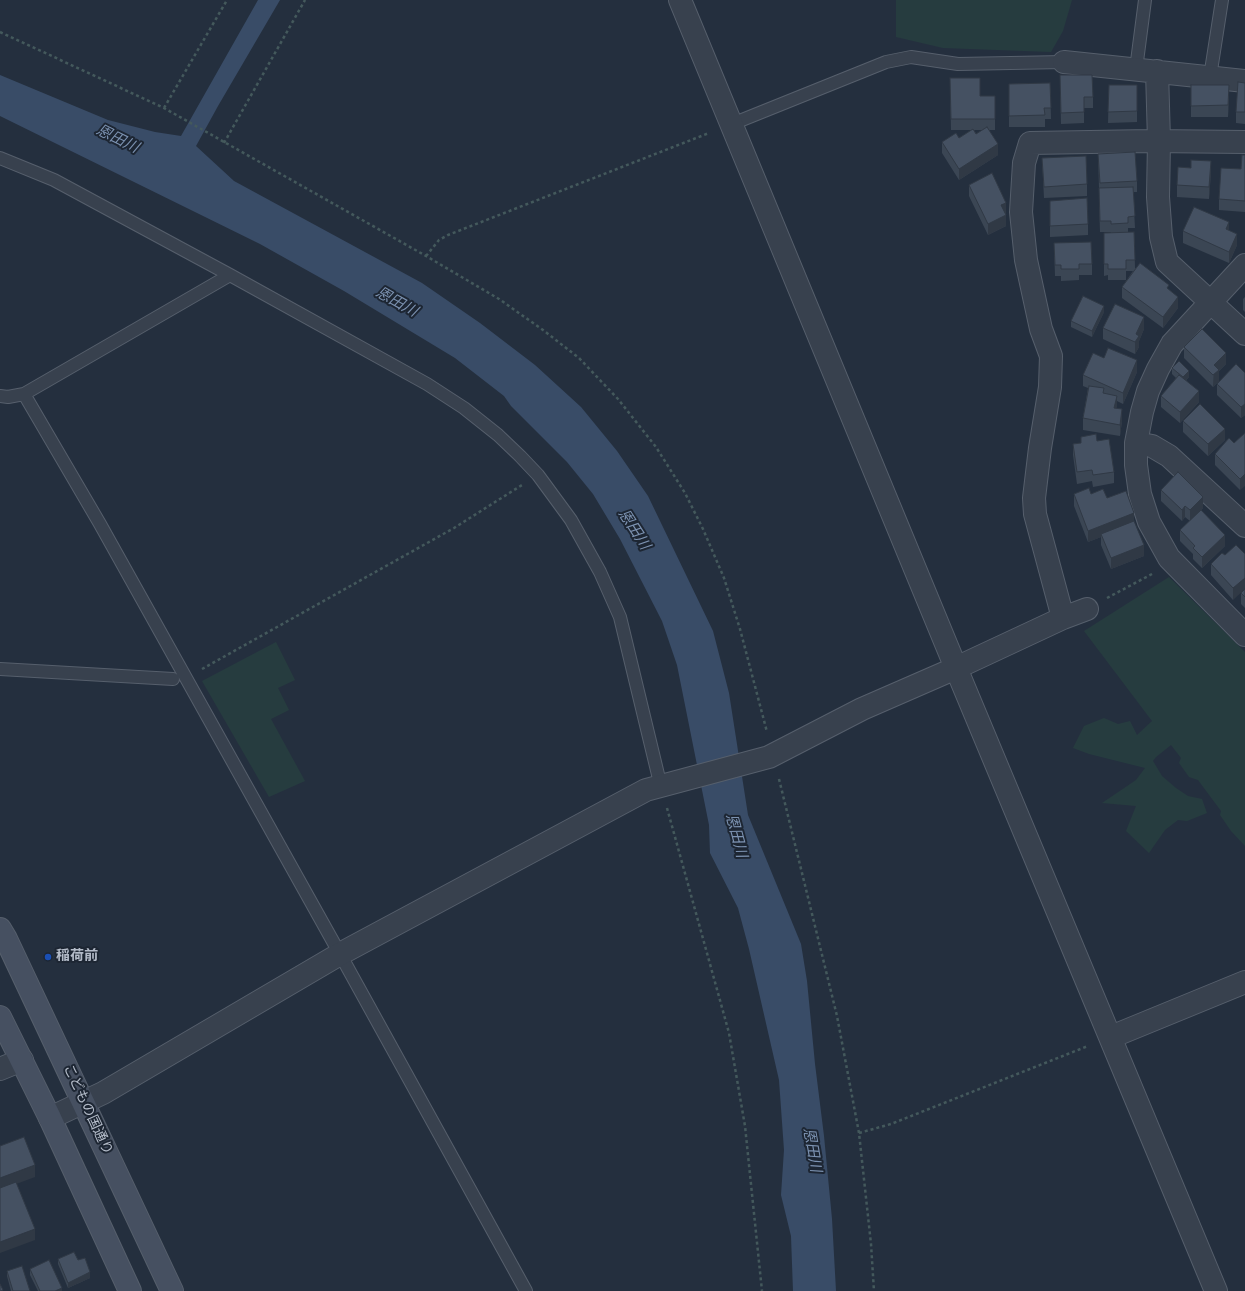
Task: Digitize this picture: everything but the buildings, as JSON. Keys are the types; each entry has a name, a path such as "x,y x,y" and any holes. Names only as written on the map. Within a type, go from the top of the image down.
{"main road":[{"name":"こどもの国通り","path":"0,929 172,1291"},
{"path":"0,1017 50,1118 130,1291"}],"street":[{"path":"680,0 956,668 1216,1291"},
{"path":"1064,62 1245,80"},
{"path":"1146,70 1159,141 1158,197 1161,237 1168,262 1245,334"},
{"path":"1063,618 1035,514 1034,498 1050,386 1051,356 1041,329 1026,260 1022,212 1024,163 1030,143 1159,141 1245,142"},
{"path":"1245,265 1172,344 1148,391 1136,443 1136,465 1140,494 1149,522 1166,552 1170,558 1245,635"},
{"path":"1136,443 1152,446 1169,456 1245,526"},
{"path":"50,1118 83,1101 103,1093 340,954 646,790 772,756 862,709 956,668 1063,618 1087,609"},
{"path":"1111,1038 1245,982"},
{"path":"0,1069 22,1060"}],"lane":[{"path":"1145,0 1146,70"},
{"path":"1210,77 1222,0"},
{"path":"732,124 886,62 911,57 958,64 1064,62"},
{"path":"0,158 54,180 427,384 464,408 498,435 538,475 571,520 600,572 620,617 664,786"},
{"path":"0,396 8,397 24,394 230,275"},
{"path":"24,394 100,524 179,679 340,954 526,1291"},
{"path":"0,669 179,679"}],"path":[{"path":"164,108 227,0"},
{"path":"224,143 305,0"},
{"path":"0,32 164,108 499,299 579,358 618,399 656,447 685,493 703,529 724,578 740,628 786,807 837,1016 859,1133 871,1244 874,1291"},
{"path":"426,256 439,240 448,235 732,124"},
{"path":"179,679 454,528 538,475"},
{"path":"1087,609 1154,573"},
{"path":"664,786 729,1033 745,1126 762,1291"},
{"path":"859,1133 891,1124 1111,1038"}],"green space":[{"path":"896,0 1072,0 1063,31 1051,52 943,48 896,37"},
{"path":"1169,577 1245,652 1245,846 1231,831 1220,815 1221,811 1198,780 1189,777 1179,763 1181,758 1171,745 1153,761 1162,776 1176,788 1188,796 1202,799 1207,813 1187,821 1178,820 1165,830 1149,853 1126,831 1136,806 1102,803 1136,780 1145,768 1089,754 1073,748 1084,726 1104,718 1118,724 1130,721 1137,735 1152,721 1084,631"},
{"path":"276,642 295,680 278,688 289,710 271,719 305,781 269,797 202,681"}],"water":[{"name":"恩田川","path":"258,0 280,0 196,146 234,181 422,283 480,323 535,365 581,407 617,451 648,496 713,631 729,693 748,815 801,944 807,981 824,1136 832,1219 836,1291 793,1291 791,1236 781,1195 784,1150 779,1080 749,949 738,908 710,853 709,825 677,665 662,621 620,539 593,494 567,462 511,406 504,396 455,358 344,291 260,244 0,116 0,75 108,120 155,132 181,136"}],"place":[{"name":"稲荷前","path":"48,957"}]}
